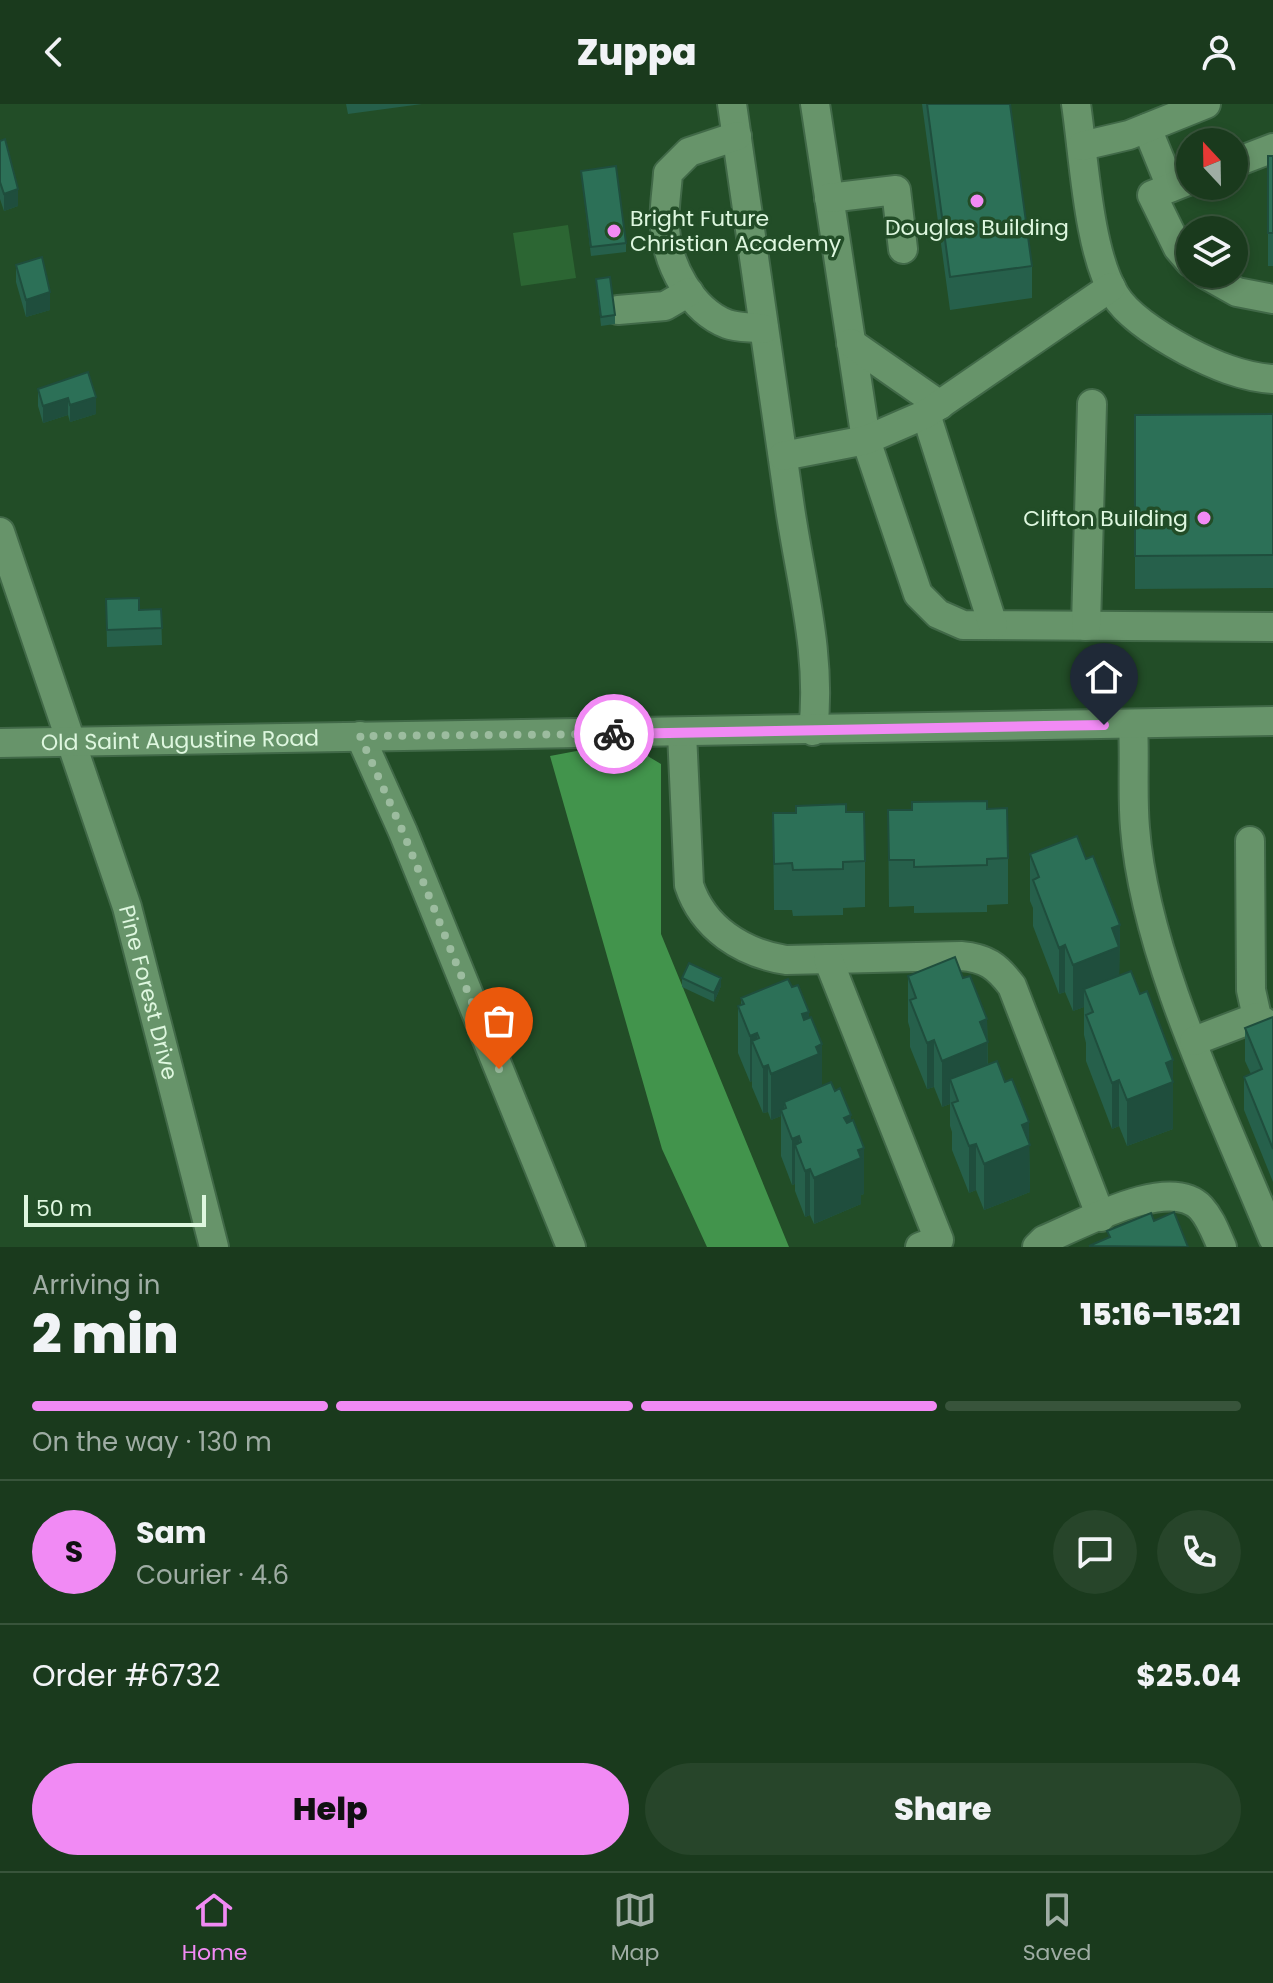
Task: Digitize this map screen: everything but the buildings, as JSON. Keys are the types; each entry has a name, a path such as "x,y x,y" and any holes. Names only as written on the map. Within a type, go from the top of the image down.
{"street":[{"path":"732,104 783,456 816,656 817,692 813,731"},
{"path":"815,104 866,440 918,594 938,614 963,625 1273,627"},
{"path":"1076,104 1096,237 1111,287 1132,313 1175,344 1244,375 1273,379"},
{"path":"1082,146 1147,128 1206,104"},
{"path":"1147,128 1176,177"},
{"path":"737,136 689,152 668,173 664,228 672,264 704,309 727,324 764,329"},
{"path":"1248,158 1273,148"},
{"path":"1176,186 1152,195 1176,244"},
{"path":"829,198 896,190 903,249"},
{"path":"783,456 866,440 933,409 1111,287"},
{"path":"1230,288 1273,299"},
{"path":"618,310 665,306 689,292"},
{"path":"851,343 933,409 993,625"},
{"path":"1086,626 1092,404"},
{"name":"Pine Forest Drive","path":"0,532 127,907 214,1247"},
{"name":"Old Saint Augustine Road","path":"0,743 1273,721"},
{"path":"1133,724 1135,828 1149,909 1194,1041 1273,1238"},
{"path":"682,733 689,885 696,906 708,922 760,956 828,959 961,956 980,958 999,968 1012,986 1101,1217"},
{"path":"360,736 403,832 571,1247"},
{"path":"1194,1041 1265,1022 1250,841"},
{"path":"828,959 939,1240 920,1247"},
{"path":"1037,1247 1044,1240 1101,1217 1153,1197 1173,1194 1201,1208 1222,1247"}],"green space":[{"path":"568,225 576,278 521,286 513,233"},
{"path":"624,742 661,764 661,934 789,1247 707,1247 662,1149 550,756"}],"way so far":[{"path":"499,1069 403,832 360,736 614,734"}],"place":[{"name":"Douglas Building","path":"977,201"},
{"name":"Bright Future Christian Academy","path":"614,231"},
{"name":"Clifton Building","path":"1204,518"}],"route":[{"path":"614,734 1104,725"}]}
